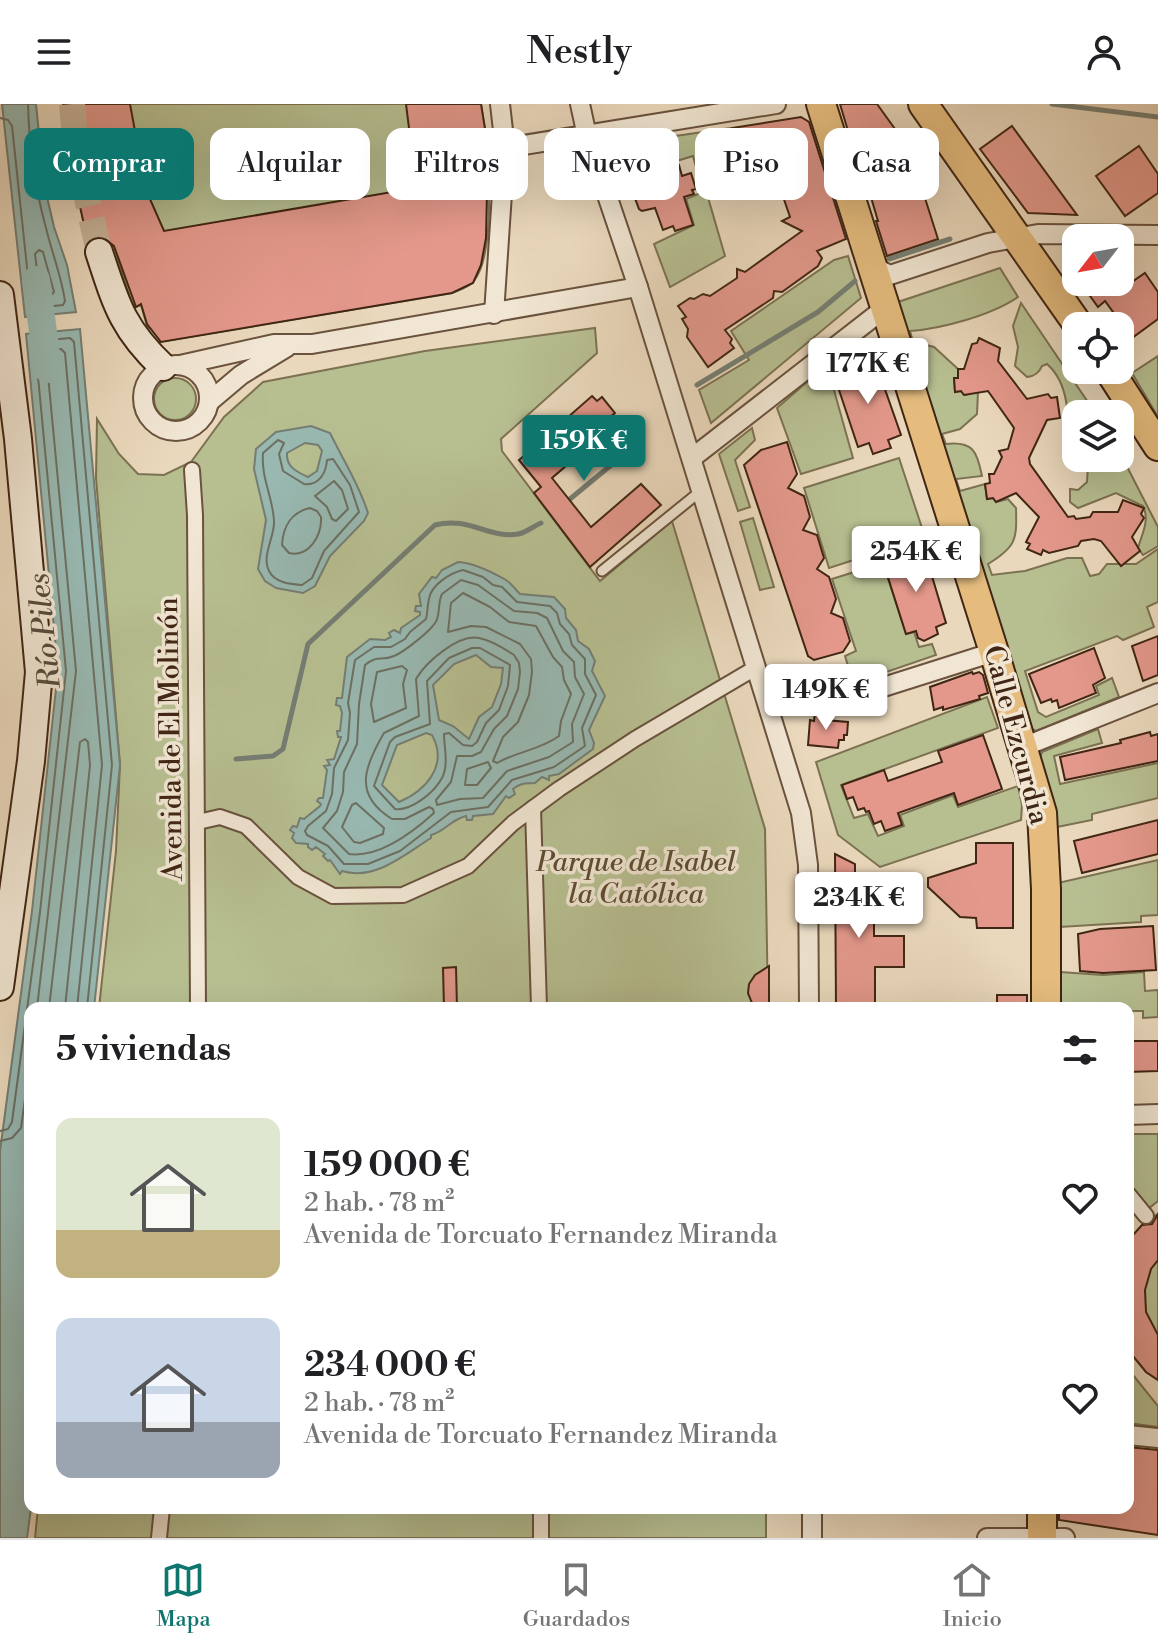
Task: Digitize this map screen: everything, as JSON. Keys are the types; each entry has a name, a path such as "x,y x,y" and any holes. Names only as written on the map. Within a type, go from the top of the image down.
{"main road":[{"name":"Calle Ezcurdia","path":"821,104 881,271 885,308 1042,813 1046,1002"},
{"path":"929,106 1028,236 1071,312"},
{"path":"99,252 118,310 138,344 171,366"},
{"path":"0,295 18,439 39,672 31,761 3,946 0,987"},
{"path":"1118,384 1158,446"},
{"path":"1043,1514 1049,1537"}],"street":[{"path":"500,104 503,128"},
{"path":"580,104 585,128"},
{"path":"634,128 776,104"},
{"path":"494,314 502,200"},
{"path":"609,200 801,813 808,865 809,1002"},
{"path":"881,271 988,243 1028,236 1158,235"},
{"path":"171,366 188,367 202,377 209,393 203,418 189,429 172,431 155,425 145,411 142,394 149,378 171,366 274,344 312,344 638,287"},
{"path":"692,458 885,308"},
{"path":"209,402 241,375 290,345"},
{"name":"Avenida de El Molinón","path":"192,470 195,515 198,1002"},
{"path":"764,690 843,694 874,690 994,652"},
{"path":"198,822 220,817 246,826 298,877 333,896 403,895 468,866 513,823 559,789 635,739 757,667"},
{"path":"1023,747 1158,693"},
{"path":"533,808 539,1002"},
{"path":"1134,1115 1158,1114"},
{"path":"1134,1201 1146,1216"},
{"path":"1134,1436 1158,1438"},
{"path":"159,1538 161,1514"},
{"path":"541,1514 541,1538"},
{"path":"812,1514 812,1538"},
{"path":"987,1538 1049,1537"}],"lane":[{"path":"602,571 702,490"}],"green space":[{"path":"64,104 481,104 484,128 386,128 386,200 489,200 489,222 481,266 472,283 452,293 152,343 141,305 133,308 114,246 95,252 83,220 80,200 194,200 194,128 68,128"},
{"path":"695,133 695,163 693,156 679,160 679,135"},
{"path":"695,195 695,200 709,200 725,256 670,287 654,244 694,225 686,199"},
{"path":"848,256 861,298 711,423 699,390 749,360 731,331 834,260"},
{"path":"1000,268 1018,297 995,310 966,320 910,331 913,342 934,347 958,369 958,378 954,379 955,392 961,391 965,395 978,391 977,414 960,429 942,434 946,444 968,446 978,460 982,476 956,479 960,491 985,484 987,499 993,498 996,502 1008,499 1016,508 1013,542 988,564 992,575 1025,571 1067,558 1082,558 1090,576 1099,574 1107,564 1136,564 1158,549 1158,602 1147,607 1154,627 1123,640 1117,636 1025,671 1038,712 1046,717 1099,695 1096,686 1112,678 1119,697 1036,731 1031,728 898,302"},
{"path":"1021,303 1062,364 1062,384 1076,384 1087,400 1066,400 1061,383 1047,364 1027,377 1015,366 1018,347 1013,326"},
{"name":"Parque de Isabel la Católica","path":"595,328 597,353 501,439 502,451 600,581 672,521 765,829 768,1002 100,1002 116,851 120,765 96,478 97,419 119,454 138,474 164,475 191,462 224,417 263,382 425,351"},
{"path":"851,344 856,356 830,376 853,458 801,474 777,408"},
{"path":"1158,356 1158,417 1134,376 1134,372"},
{"path":"175,378 190,384 196,399 190,414 175,420 160,414 154,399 160,384"},
{"path":"752,428 755,440 735,460 750,507 738,511 719,454"},
{"path":"899,458 925,537 829,568 804,488"},
{"path":"1088,472 1130,472 1158,527 1158,546 1143,555 1138,548 1146,522 1143,506 1116,493 1078,508 1070,502 1070,489 1078,490 1087,482"},
{"path":"753,518 774,587 760,590 740,522"},
{"path":"883,563 906,634 914,632 919,647 932,644 936,655 866,679 852,679 845,656 856,651 832,579"},
{"path":"987,697 998,728 841,785 854,818 868,814 878,836 904,826 900,815 953,795 958,807 1018,786 1021,820 880,867 838,835 816,762"},
{"path":"1098,729 1102,743 1054,756 1060,784 1158,763 1158,798 1092,814 1092,820 1057,827 1040,758 1042,752"},
{"path":"1158,860 1158,915 1141,916 1141,922 1060,927 1058,883"},
{"path":"1060,972 1103,975 1144,972 1145,991 1158,990 1158,1017 1143,1018 1143,1011 1134,1011 1134,1002 1061,1002"},
{"path":"1134,1134 1158,1134 1158,1201 1148,1209 1134,1193"},
{"path":"1158,1214 1158,1380 1146,1372 1134,1357 1134,1236 1145,1222"},
{"path":"1134,1376 1158,1406 1158,1427 1134,1424"},
{"path":"37,1514 766,1514 766,1538 35,1538"}],"water":[{"path":"2,104 36,104 38,128 24,128 24,200 48,200 67,265 76,312 25,317"},
{"path":"80,329 120,765 95,1002 24,1002 24,1514 30,1514 27,1538 0,1538 0,1151 32,911 58,670 26,334"},
{"path":"311,426 330,433 368,513 330,556 315,586 303,593 276,588 265,581 258,569 266,520 254,469 256,449 276,432","holes":["305,443 318,445 322,451 317,471 308,477 290,465 287,453"]},
{"path":"458,562 477,566 506,580 520,594 554,597 565,609 566,618 576,630 578,641 589,649 595,661 592,671 605,696 589,730 593,749 559,774 549,776 549,780 542,777 535,783 516,787 513,789 515,794 509,798 506,796 493,814 473,816 472,820 467,820 466,816 461,818 389,865 366,872 342,871 340,874 316,847 312,850 308,844 296,843 290,830 293,826 297,827 300,818 304,819 320,806 317,801 323,798 327,770 324,766 330,765 327,760 334,759 341,737 338,737 337,731 340,731 342,713 340,706 336,705 337,698 342,698 347,657 370,639 385,640 391,637 389,633 394,630 400,633 401,628 420,615 415,611 416,606 421,606 419,594 442,570","holes":["476,655 491,667 503,668 501,684 492,707 479,717 469,739 453,726 439,720 433,685 454,664","426,733 432,735 437,746 436,767 418,791 399,802 382,785 397,745"]}],"building":[{"path":"63,104 130,104 134,128 66,128"},
{"path":"406,104 481,104 485,128 409,128"},
{"path":"840,104 877,104 894,128 847,128"},
{"path":"801,117 809,122 824,169 824,200 834,200 846,239 817,251 822,258 818,266 782,292 774,291 773,298 725,330 734,348 708,367 687,337 688,329 682,319 686,317 678,306 690,298 703,294 710,296 737,278 737,269 745,272 802,231 782,221 790,217 784,200 808,200 808,128 732,128"},
{"path":"1012,126 1077,215 1028,213 980,149"},
{"path":"1139,146 1158,174 1158,193 1125,216 1096,176"},
{"path":"679,165 682,176 691,173 694,194 684,197 693,225 675,231 673,226 663,230 655,208 639,209 636,200 679,200"},
{"path":"386,193 386,200 487,200 486,238 481,265 473,283 452,293 161,342 147,324 141,304 136,307 114,246 103,237 90,239 78,200 150,200 164,231 346,200 370,200 370,196"},
{"path":"872,200 926,200 938,239 887,256"},
{"path":"1145,273 1158,292 1158,319 1134,337 1134,312 1113,312 1105,301 1098,307 1090,296 1134,296 1134,280"},
{"path":"979,338 1000,348 998,361 1027,399 1048,394 1051,398 1057,397 1060,418 1047,420 1029,458 1030,464 1068,517 1074,516 1076,519 1090,517 1093,512 1118,512 1123,500 1144,508 1141,514 1144,518 1132,537 1140,551 1121,566 1101,541 1094,539 1049,553 1043,550 1041,555 1027,549 1030,544 1026,542 1039,517 1016,493 996,502 993,498 987,499 985,484 990,483 989,474 994,474 1002,457 999,451 1008,449 1014,428 988,391 964,395 961,391 955,392 954,378 958,378 958,369 964,369 972,344 977,343"},
{"path":"862,360 864,365 875,361 901,435 888,440 891,448 873,454 869,443 858,447 834,375 842,373 840,369"},
{"path":"592,396 597,401 602,397 615,413 610,417 615,424 552,478 591,527 641,484 661,505 590,567 534,493 541,487 519,460"},
{"path":"787,442 797,474 788,488 804,496 810,517 803,530 817,535 824,558 817,569 829,577 836,599 831,613 843,618 850,641 843,652 814,660 808,656 744,465 761,450"},
{"path":"912,551 913,557 925,553 946,623 936,627 938,634 924,641 918,638 916,631 906,634 885,568 895,564 893,558 896,552"},
{"path":"1158,636 1158,675 1143,681 1132,646"},
{"path":"1094,648 1105,678 1093,685 1096,693 1059,708 1057,700 1041,703 1029,674"},
{"path":"972,672 983,675 988,693 979,696 980,699 934,710 930,687"},
{"path":"815,712 826,713 825,720 848,722 847,735 844,735 844,740 839,740 838,748 808,745 810,720 814,721"},
{"path":"1150,732 1151,736 1158,734 1158,761 1065,780 1060,757 1121,743 1120,740"},
{"path":"983,735 1002,789 958,805 954,793 898,813 902,825 885,831 881,821 874,824 869,811 866,812 864,808 858,810 853,797 847,799 842,785 884,770 888,781 942,762 938,751"},
{"path":"1158,820 1158,854 1082,873 1074,841"},
{"path":"976,843 1013,843 1013,928 977,928 976,918 960,917 928,887 928,878 976,863"},
{"path":"835,854 855,864 855,877 874,877 874,936 904,936 904,967 875,967 875,1002 836,1002"},
{"path":"1153,926 1156,970 1080,971 1078,934 1100,929"},
{"path":"769,966 769,1002 752,1002 749,984 755,975"},
{"path":"456,967 457,1002 444,1002 443,968"},
{"path":"997,995 1027,995 1027,1002 997,1002"},
{"path":"1134,1041 1158,1041 1158,1071 1134,1072"},
{"path":"1158,1214 1158,1260 1151,1269 1145,1290 1146,1312 1158,1335 1158,1380 1146,1372 1134,1357 1134,1234 1142,1225 1152,1224"},
{"path":"1134,1448 1158,1450 1158,1535 1059,1520 1059,1514 1134,1514"}],"waterway":[{"path":"1052,104 1158,117"},
{"path":"889,259 950,239"},
{"name":"Río Piles","path":"36,280 48,369"},
{"path":"697,385 818,312 855,281"},
{"path":"570,499 639,442"},
{"path":"236,759 273,756 283,749 308,644 435,525 458,523 508,535 521,533 541,523"}],"tunnel":[{"path":"72,104 76,149 99,252"}]}
